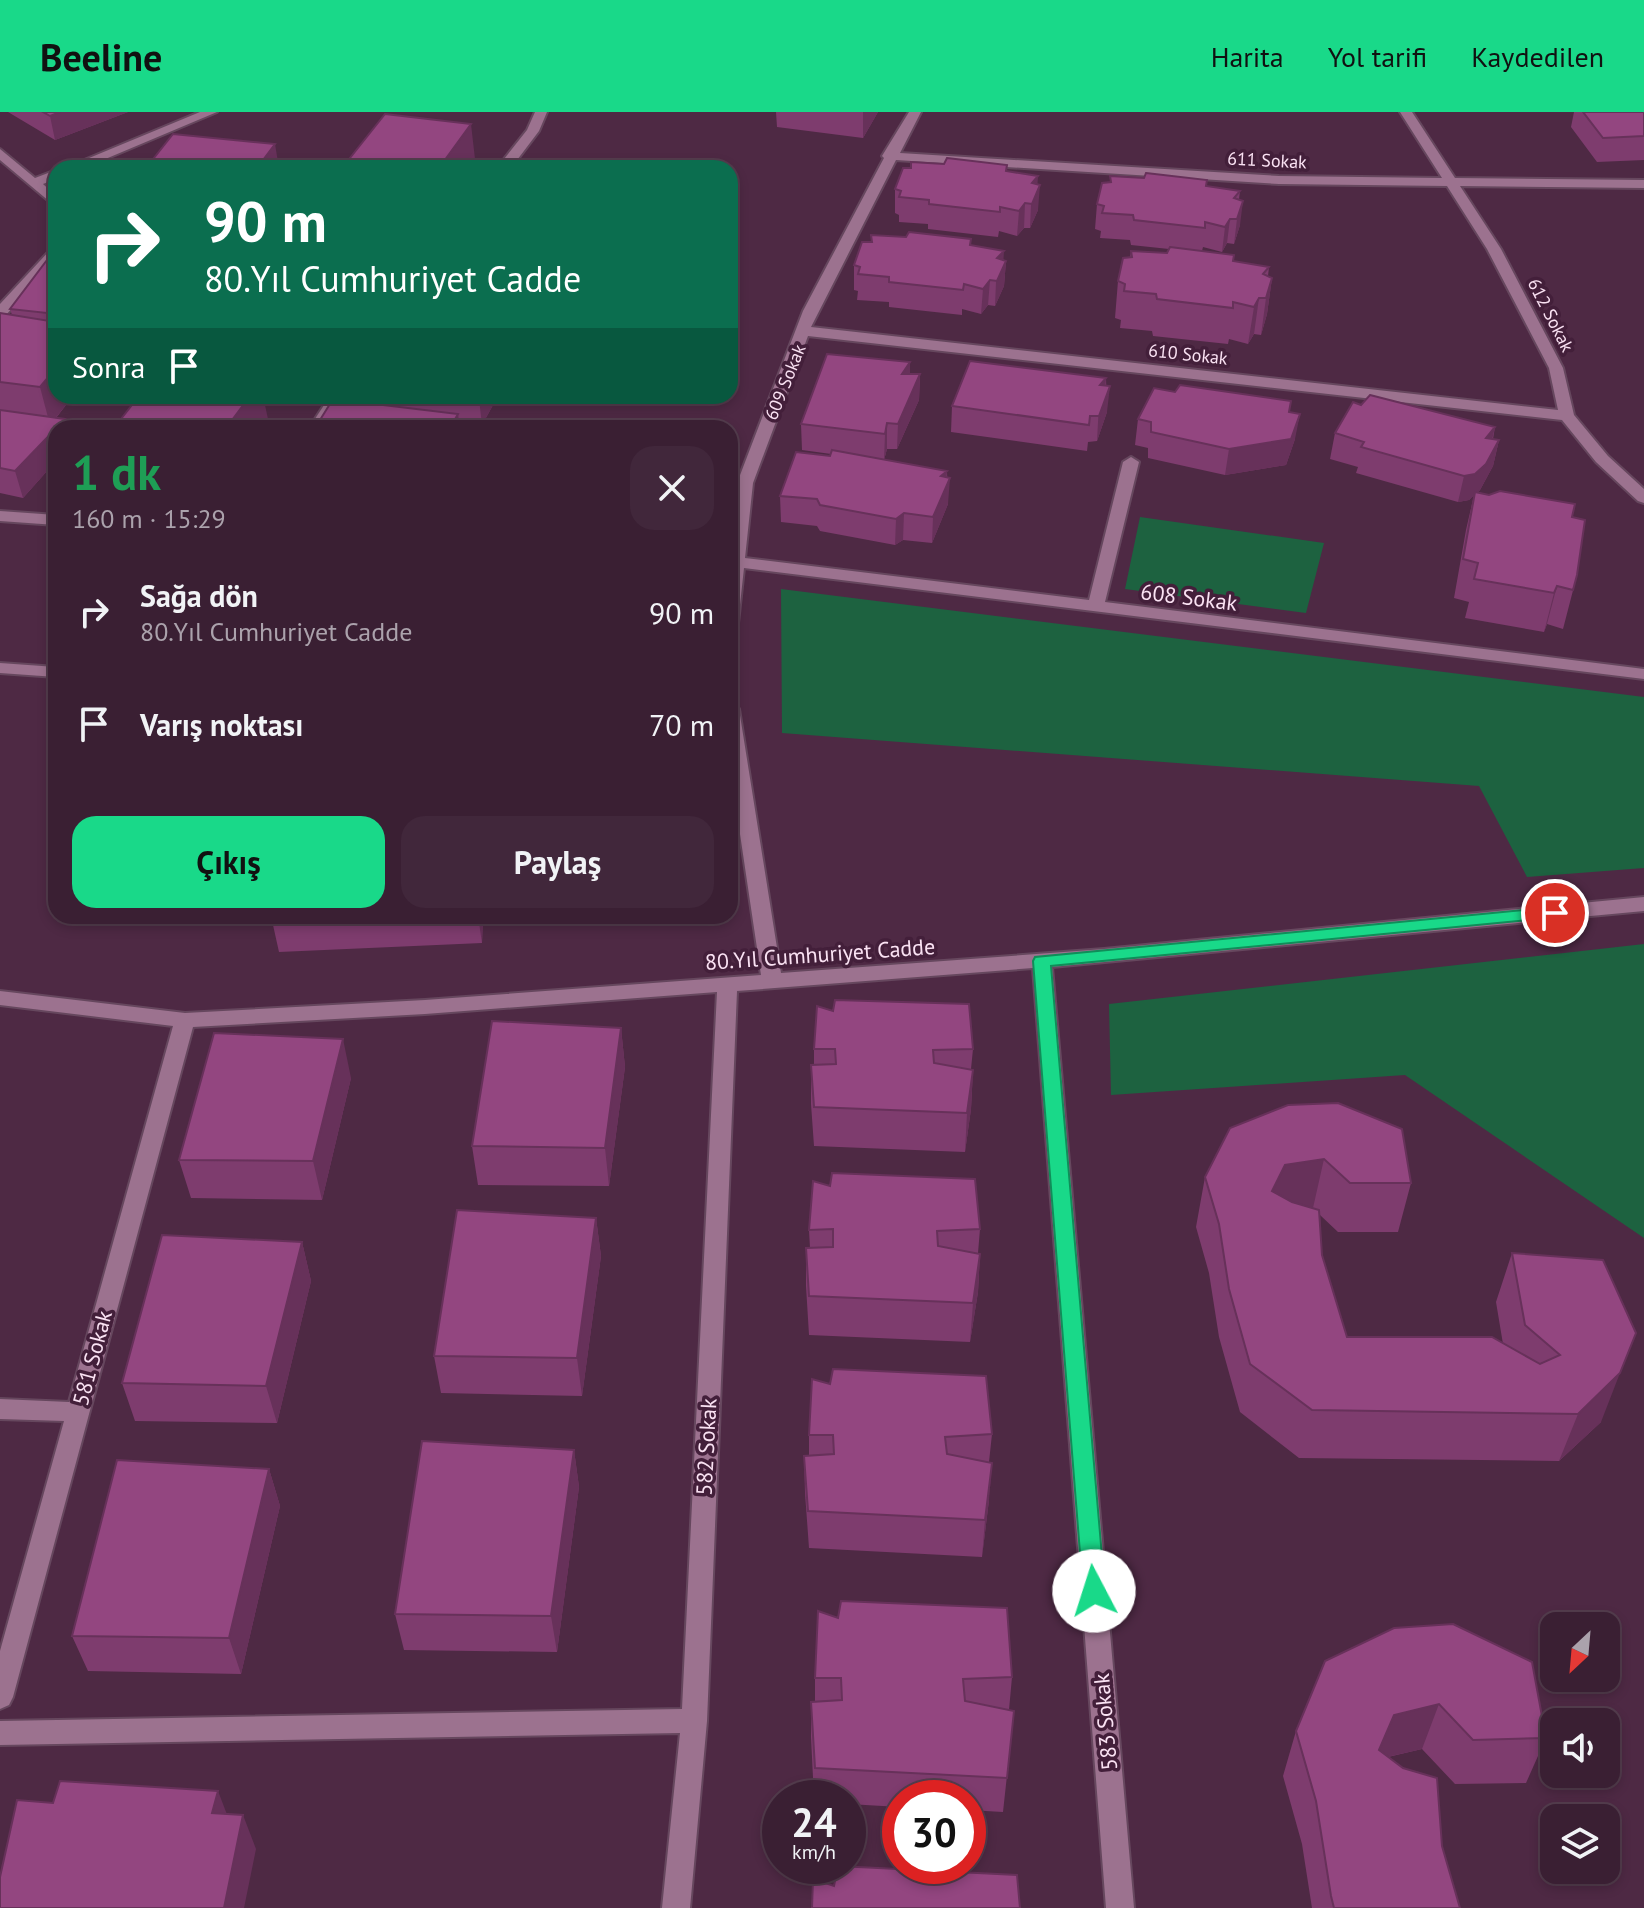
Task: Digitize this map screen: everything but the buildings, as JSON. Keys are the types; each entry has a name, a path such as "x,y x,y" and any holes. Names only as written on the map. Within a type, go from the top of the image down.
{"street":[{"path":"92,160 211,112"},
{"path":"510,160 533,131 541,112"},
{"name":"609 Sokak","path":"738,528 745,483 810,311 889,156 915,112"},
{"name":"612 Sokak","path":"1406,112 1494,249 1556,368 1567,416 1602,459 1644,498"},
{"path":"0,153 48,195"},
{"name":"611 Sokak","path":"889,156 1279,180 1644,184"},
{"path":"36,182 48,177"},
{"path":"0,313 48,261"},
{"name":"610 Sokak","path":"805,331 1567,416"},
{"path":"1095,608 1131,462"},
{"path":"0,516 48,519"},
{"name":"608 Sokak","path":"738,562 1644,674"},
{"path":"0,668 48,671"},
{"path":"738,761 772,981"},
{"name":"80.Yıl Cumhuriyet Cadde","path":"0,998 185,1020 727,986 1042,961 1644,904"},
{"name":"583 Sokak","path":"1042,961 1120,1908"},
{"name":"582 Sokak","path":"676,1908 694,1721 727,986"},
{"name":"581 Sokak","path":"0,1697 185,1020"},
{"path":"0,1409 77,1412"},
{"path":"0,1733 694,1721"}],"green space":[{"path":"1140,517 1324,543 1306,613 1125,589"},
{"path":"781,589 1644,697 1644,868 1527,877 1479,786 782,733"},
{"path":"1644,944 1644,1238 1405,1075 1111,1095 1109,1004"}],"route":[{"path":"1094,1591 1042,961 1555,913"}]}
